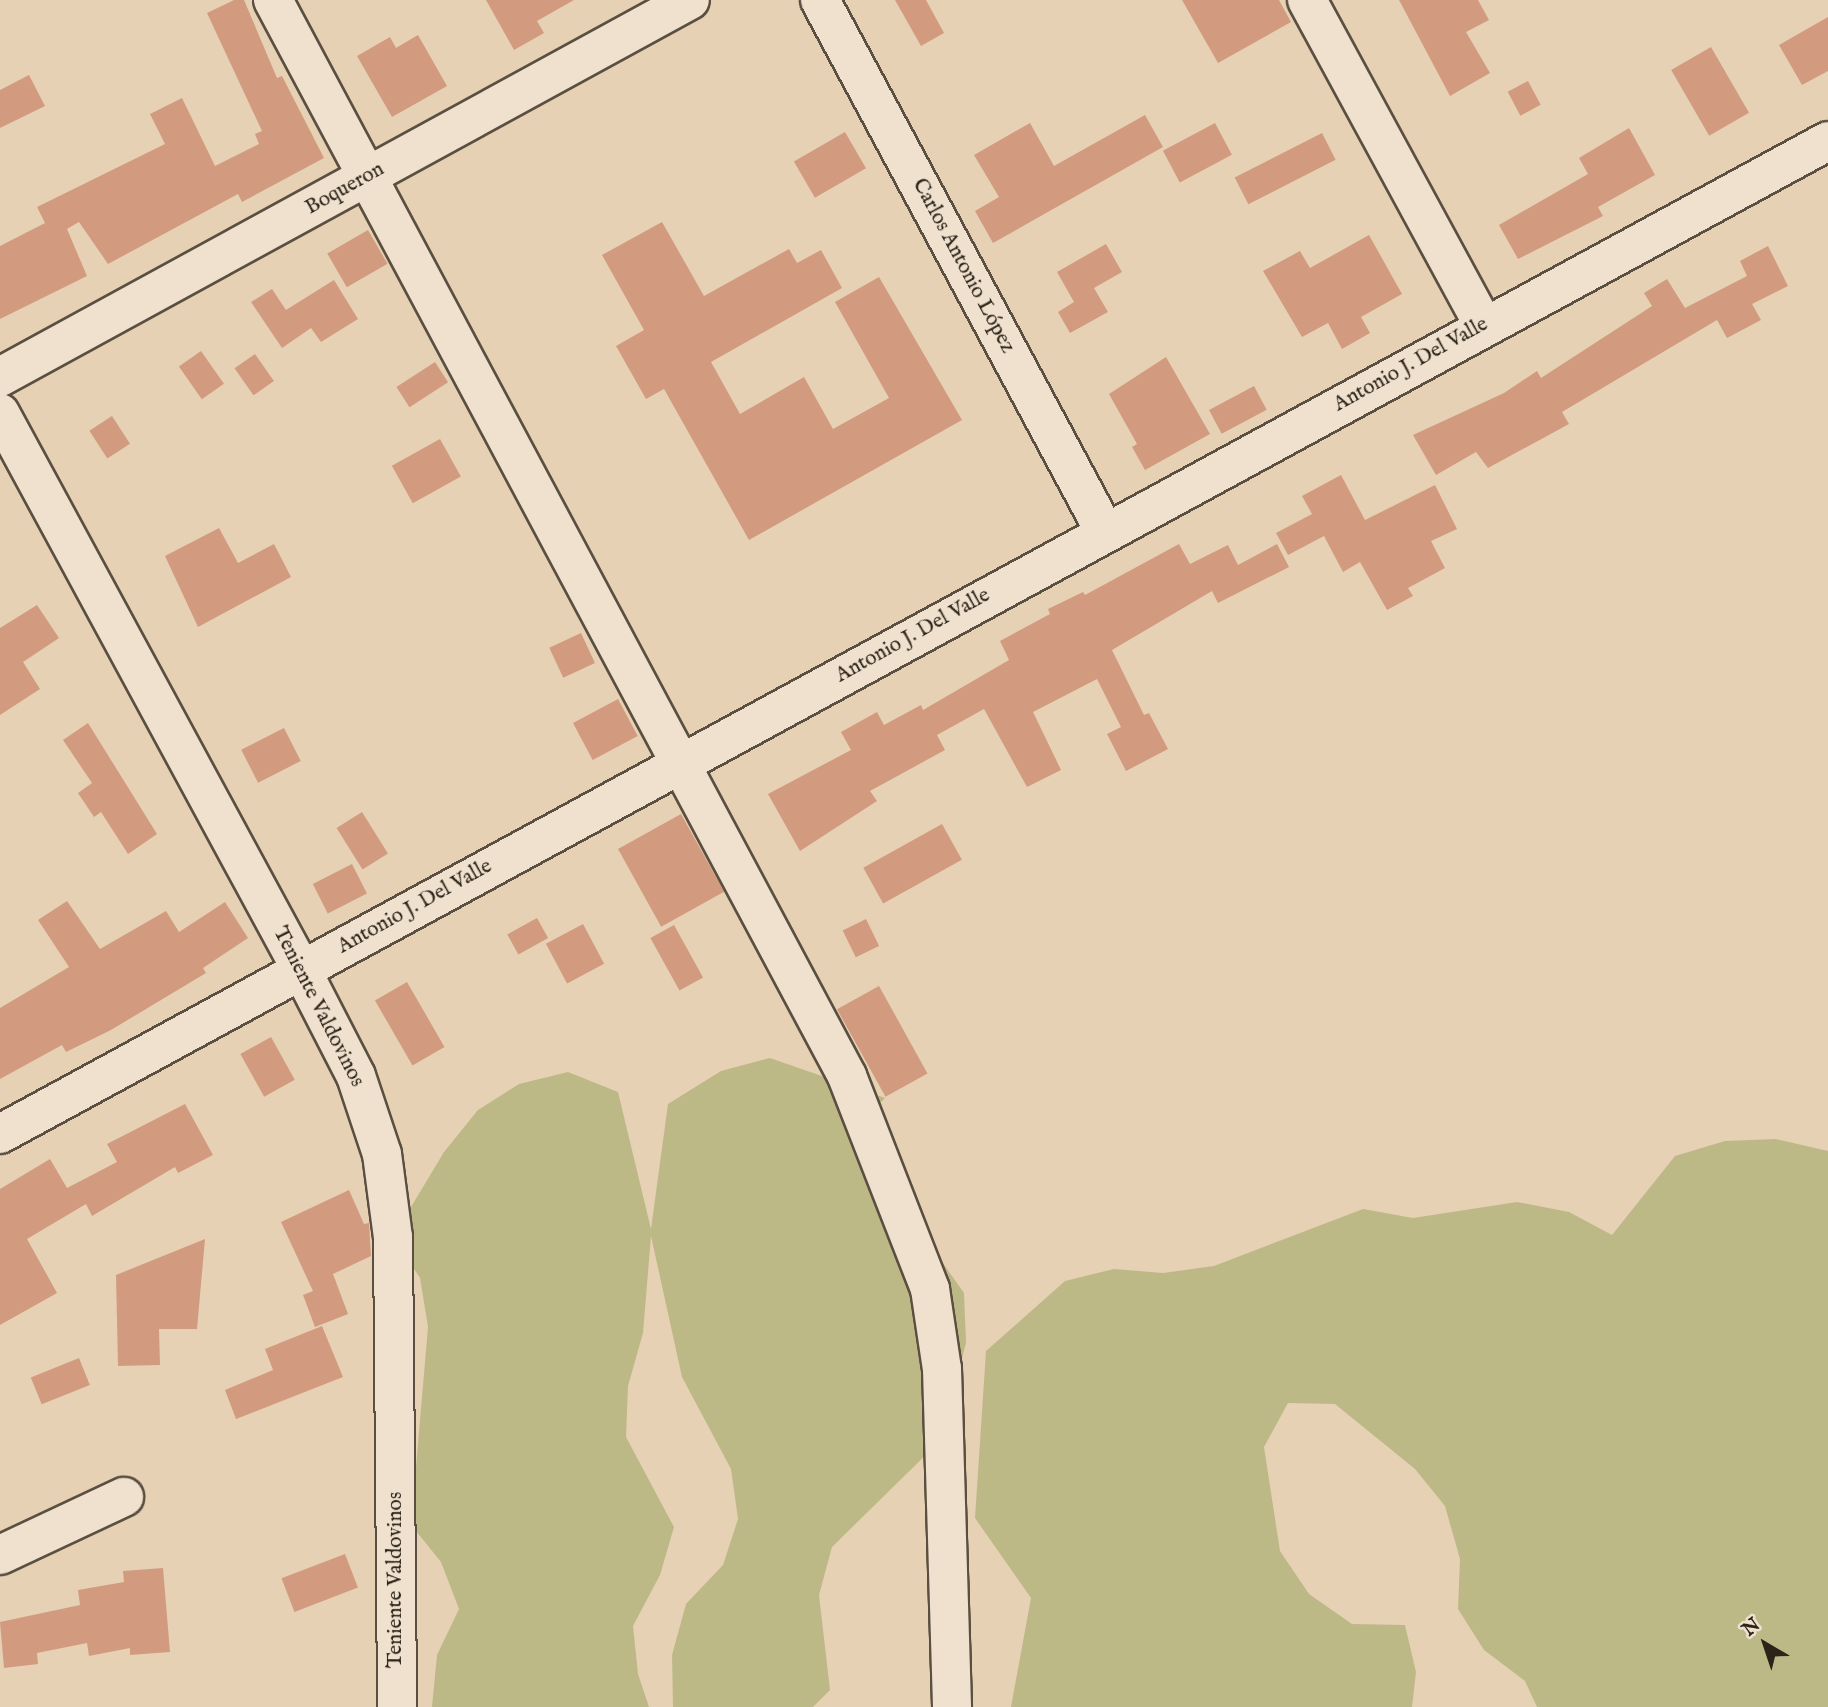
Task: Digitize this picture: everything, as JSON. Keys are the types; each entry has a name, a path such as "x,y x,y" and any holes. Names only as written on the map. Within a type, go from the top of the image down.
{"street":[{"path":"273,0 847,1076 929,1289 942,1369 952,1707"},
{"name":"Boqueron","path":"0,377 690,0"},
{"name":"Carlos Antonio López","path":"820,0 1105,531"},
{"path":"1307,0 1484,326"},
{"name":"Antonio J. Del Valle","path":"0,1133 1828,141"},
{"name":"Teniente Valdovinos","path":"0,414 356,1076 382,1154 393,1237 397,1707"},
{"path":"0,1555 124,1497"}],"shaded area":[{"path":"770,1058 885,1098 870,1113 903,1207 964,1293 966,1343 941,1440 832,1547 819,1595 830,1690 813,1707 673,1707 672,1655 686,1604 723,1565 738,1519 731,1469 682,1377 651,1236 643,1333 628,1386 626,1437 674,1527 660,1575 633,1626 638,1674 649,1707 432,1707 437,1655 459,1609 441,1562 411,1525 428,1327 420,1278 393,1237 444,1152 478,1110 519,1084 568,1072 618,1092 651,1229 668,1104 721,1071"},
{"path":"1776,1139 1828,1151 1828,1707 1537,1707 1525,1681 1484,1650 1458,1609 1460,1559 1445,1506 1415,1469 1335,1404 1288,1403 1264,1447 1280,1551 1309,1594 1352,1624 1405,1625 1416,1672 1412,1707 1011,1707 1031,1598 975,1518 986,1351 1065,1281 1114,1269 1163,1273 1214,1266 1363,1209 1413,1218 1517,1202 1569,1212 1612,1235 1675,1156 1725,1141"}],"building":[{"path":"234,0 244,0 277,78 282,76 324,158 242,202 238,194 108,264 79,222 67,229 87,276 0,319 0,246 45,223 37,207 165,144 150,114 182,98 215,166 259,144 255,134 262,131 207,13"},
{"path":"486,0 574,0 537,21 544,33 514,50"},
{"path":"895,0 926,0 944,33 921,46"},
{"path":"1182,0 1279,0 1291,22 1218,63"},
{"path":"1399,0 1478,0 1489,20 1466,32 1490,73 1450,96"},
{"path":"1828,17 1828,71 1802,85 1779,45"},
{"path":"418,35 447,86 392,117 357,56 390,37 396,48"},
{"path":"1711,47 1749,113 1709,136 1671,70"},
{"path":"29,75 45,106 0,128 0,90"},
{"path":"1528,81 1541,105 1520,116 1508,92"},
{"path":"1145,115 1163,147 993,243 975,211 999,197 974,155 1030,123 1054,166"},
{"path":"1215,123 1232,155 1180,182 1163,151"},
{"path":"1629,128 1655,175 1598,207 1603,216 1518,259 1499,225 1588,174 1579,158"},
{"path":"845,132 866,168 815,198 794,162"},
{"path":"1322,133 1336,160 1248,204 1235,177"},
{"path":"662,222 704,296 789,249 797,263 821,250 842,288 711,362 740,414 804,377 833,429 889,398 835,302 879,277 962,420 749,540 664,389 646,399 616,346 644,330 602,255"},
{"path":"368,230 388,264 347,287 327,253"},
{"path":"1369,235 1402,294 1361,317 1370,333 1342,349 1328,323 1302,337 1263,271 1300,251 1310,268"},
{"path":"1106,244 1122,272 1094,288 1108,312 1070,333 1058,312 1074,302 1057,272"},
{"path":"1768,246 1788,286 1752,304 1761,320 1727,338 1717,320 1562,412 1569,424 1488,468 1476,452 1436,475 1413,435 1504,393 1537,371 1541,378 1652,306 1644,293 1667,279 1685,308 1747,276 1740,261"},
{"path":"334,280 358,319 321,342 311,328 282,348 251,302 272,289 286,310"},
{"path":"201,351 224,384 202,399 179,366"},
{"path":"255,354 274,381 253,395 235,368"},
{"path":"1166,357 1210,434 1145,470 1132,447 1137,444 1109,394"},
{"path":"435,362 448,382 409,407 396,387"},
{"path":"1254,386 1267,410 1222,434 1209,410"},
{"path":"112,416 130,444 107,458 89,431"},
{"path":"440,439 461,477 413,503 392,466"},
{"path":"1341,475 1365,520 1435,485 1457,529 1431,541 1445,568 1408,588 1413,596 1387,610 1360,562 1343,572 1324,536 1288,555 1276,533 1312,514 1302,496"},
{"path":"219,528 238,563 274,544 291,577 198,627 165,556"},
{"path":"1179,544 1190,564 1228,545 1238,565 1277,544 1289,567 1218,603 1212,591 1112,650 1144,715 1149,713 1168,749 1126,771 1107,734 1121,727 1097,679 1033,712 1061,770 1027,787 984,709 937,735 945,750 870,791 877,801 800,851 768,794 851,750 841,732 877,712 884,725 921,705 923,710 1009,660 1000,641 1050,614 1048,609 1083,592 1085,595"},
{"path":"37,605 59,638 23,662 40,689 0,715 0,628"},
{"path":"581,633 595,663 563,678 549,648"},
{"path":"618,699 638,736 593,760 573,723"},
{"path":"88,723 157,834 128,854 101,812 94,817 78,793 92,783 63,740"},
{"path":"284,728 301,761 258,783 241,750"},
{"path":"362,812 388,854 363,869 337,828"},
{"path":"681,814 724,892 661,927 618,849"},
{"path":"942,824 962,860 883,903 863,868"},
{"path":"352,864 367,893 328,913 313,884"},
{"path":"67,901 100,949 166,911 179,932 225,902 248,938 203,968 206,973 111,1030 66,1052 62,1045 0,1079 0,1008 69,967 38,920"},
{"path":"537,918 548,938 518,955 507,934"},
{"path":"866,919 879,946 856,957 843,930"},
{"path":"583,924 604,964 567,983 546,944"},
{"path":"674,925 703,977 679,991 650,938"},
{"path":"407,982 444,1047 412,1065 375,1001"},
{"path":"879,986 927,1073 885,1097 837,1009"},
{"path":"271,1037 295,1080 264,1097 240,1054"},
{"path":"185,1104 213,1155 178,1173 175,1167 92,1216 86,1204 27,1239 57,1293 0,1325 0,1189 50,1159 67,1188 117,1162 107,1144"},
{"path":"349,1190 364,1224 369,1223 371,1256 333,1274 348,1314 315,1327 303,1295 313,1291 281,1222"},
{"path":"205,1239 197,1329 159,1329 160,1365 118,1366 116,1275"},
{"path":"322,1326 343,1377 236,1419 225,1390 273,1370 265,1349"},
{"path":"79,1358 90,1385 42,1404 31,1377"},
{"path":"345,1554 358,1588 294,1612 282,1578"},
{"path":"163,1568 170,1652 130,1655 130,1648 89,1656 87,1643 37,1653 38,1664 4,1668 0,1622 80,1605 78,1590 124,1582 123,1571"}]}
